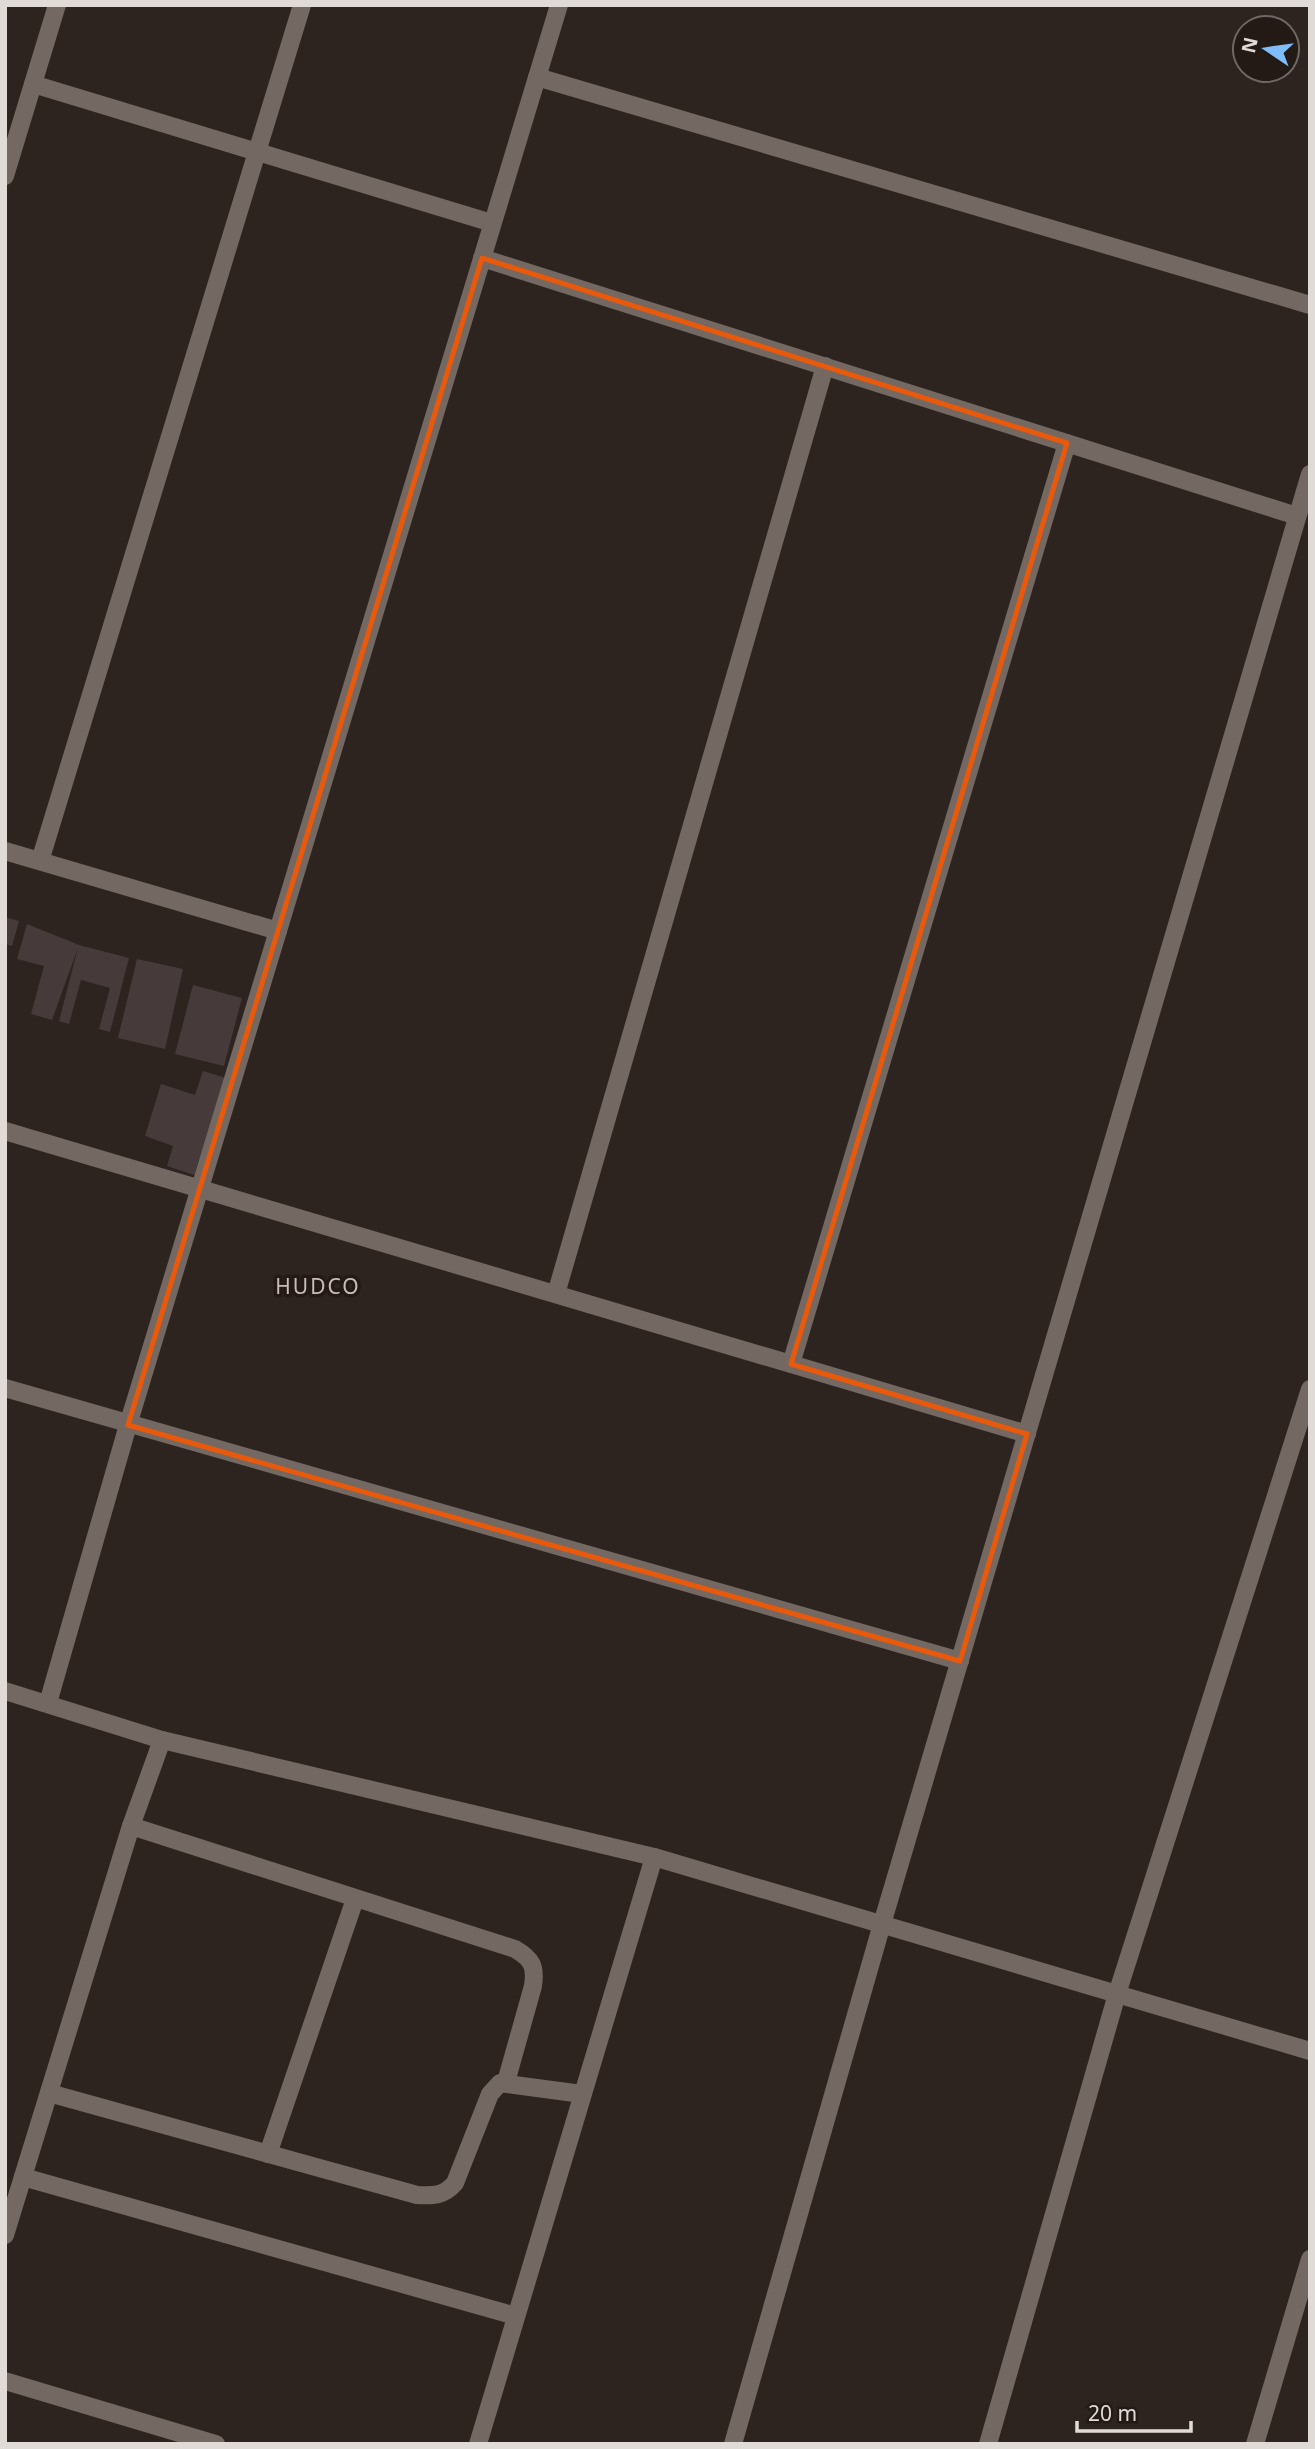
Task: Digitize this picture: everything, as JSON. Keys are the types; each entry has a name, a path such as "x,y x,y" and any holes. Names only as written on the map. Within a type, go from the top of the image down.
{"street":[{"path":"5,176 57,5"},
{"path":"40,861 302,5"},
{"path":"48,1703 128,1425 559,5"},
{"path":"537,77 1310,305"},
{"path":"33,84 492,223"},
{"path":"482,258 1297,516"},
{"path":"556,1294 825,366"},
{"path":"791,1364 1067,443"},
{"path":"733,2444 882,1924 1310,474"},
{"path":"5,850 278,932"},
{"path":"5,1131 1027,1434"},
{"path":"5,1388 960,1661"},
{"path":"988,2444 1117,1994 1310,1389"},
{"path":"5,1691 162,1740 654,1857 1310,2051"},
{"path":"5,2235 10,2199 23,2177 131,1825 162,1740"},
{"path":"131,1825 515,1949 532,1962 533,1986 506,2082"},
{"path":"478,2444 654,1857"},
{"path":"268,2154 355,1899"},
{"path":"49,2093 417,2195 447,2192 466,2159 489,2094 495,2086 506,2082 582,2094"},
{"path":"23,2177 516,2316"},
{"path":"1255,2444 1301,2319 1310,2259"},
{"path":"5,2381 216,2444"}],"highlighted area":[{"path":"482,258 1067,443 791,1364 1027,1434 960,1661 128,1425"}],"building":[{"path":"5,917 19,921 12,946 5,944"},
{"path":"27,924 79,945 129,958 110,1032 99,1029 110,988 81,980 69,1024 59,1021 78,948 52,1020 31,1014 44,966 17,959"},
{"path":"137,959 183,969 165,1049 118,1038"},
{"path":"193,985 242,998 224,1066 175,1054"},
{"path":"203,1071 226,1078 194,1175 167,1166 173,1146 145,1136 161,1084 195,1095"}],"district":[{"name":"HUDCO","path":"318,1286"}]}
